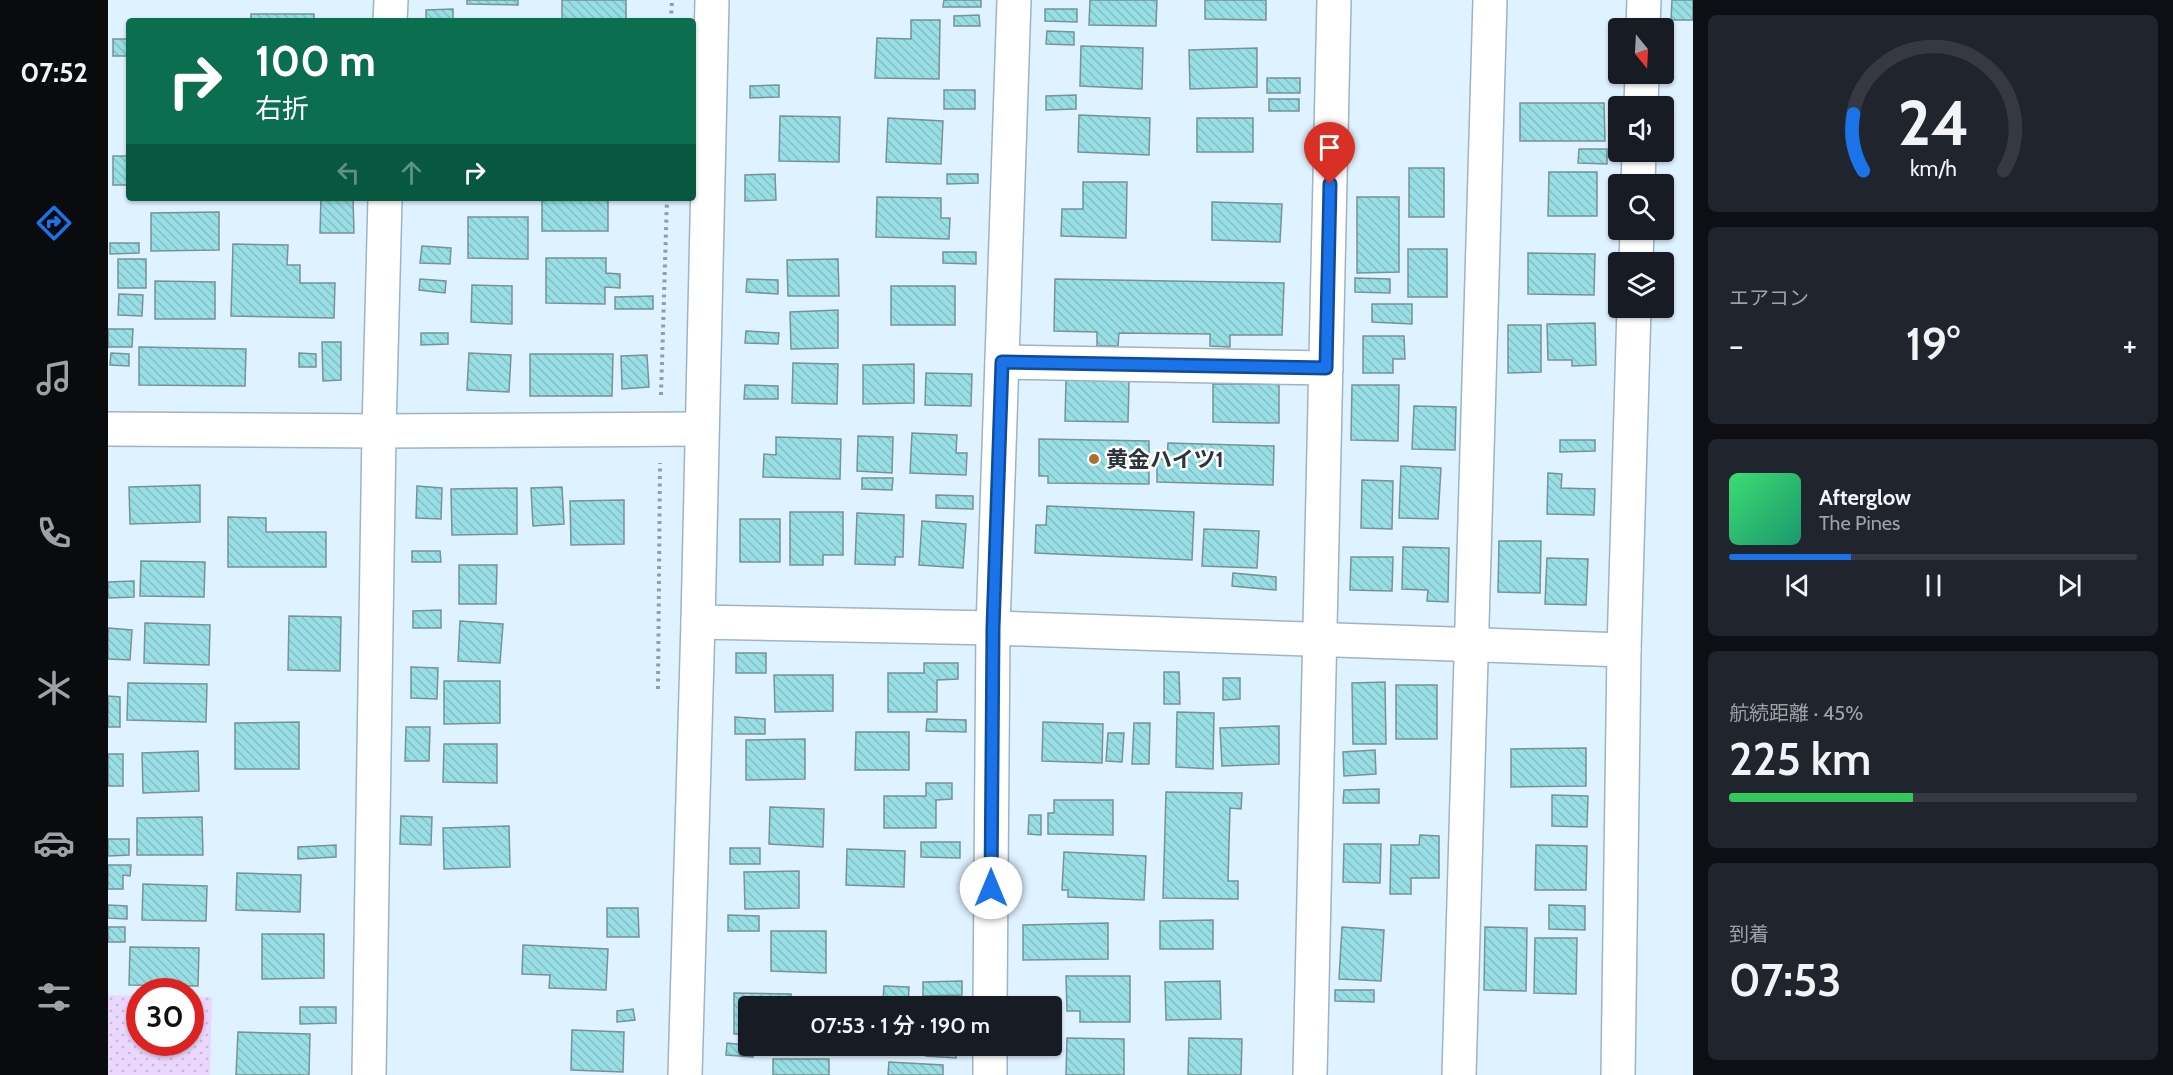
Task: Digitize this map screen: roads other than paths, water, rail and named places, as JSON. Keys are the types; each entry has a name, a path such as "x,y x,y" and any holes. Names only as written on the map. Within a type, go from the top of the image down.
{"street":[{"path":"390,18 391,0"},
{"path":"685,1075 698,622 711,0"},
{"path":"990,996 993,628 1014,0"},
{"path":"1310,1075 1334,0"},
{"path":"1459,1075 1490,0"},
{"path":"1643,18 1644,0"},
{"path":"369,1075 385,201"},
{"path":"1618,1075 1624,650 1634,318"},
{"path":"1002,362 1326,368"},
{"path":"108,429 701,429"},
{"path":"698,622 993,628 1624,650"},
{"path":"990,1056 990,1075"}],"place":[{"name":"黄金ハイツ1","path":"1094,459"}]}
